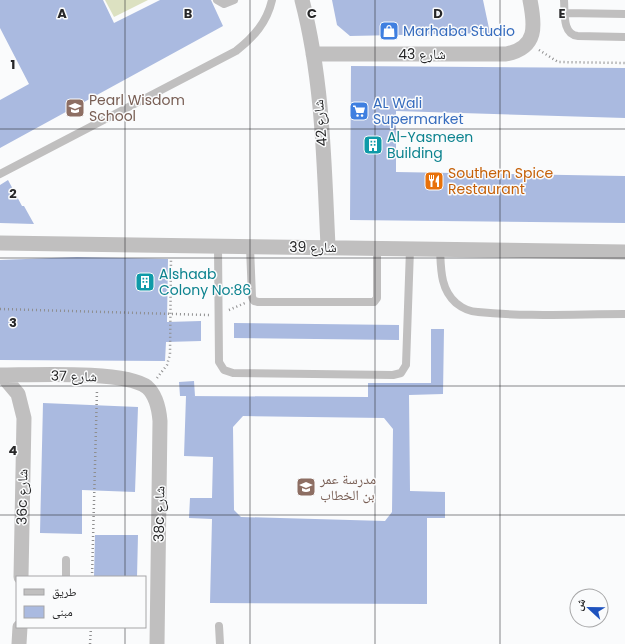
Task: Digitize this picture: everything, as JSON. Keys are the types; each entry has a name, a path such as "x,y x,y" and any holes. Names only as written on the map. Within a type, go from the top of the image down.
{"street":[{"name":"شارع 42","path":"302,0 313,54 321,119 328,246"},
{"path":"527,1 534,26 528,43"},
{"name":"شارع 43","path":"313,54 506,54 515,52 528,43"},
{"name":"شارع 39","path":"0,243 328,246 410,249 625,252"},
{"name":"شارع 37","path":"1,375 97,376 128,379 147,388"},
{"name":"36c شارع","path":"1,375 18,394 22,405 24,418 21,576"},
{"name":"38c شارع","path":"147,388 157,403 160,421 157,644"},
{"path":"19,644 20,628"}],"lane":[{"path":"217,0 224,4 234,0"},
{"path":"0,174 236,51 258,30 266,16 272,0"},
{"path":"564,0 567,28 575,36 625,37"},
{"path":"565,13 625,14"},
{"path":"218,246 219,362 220,367 228,372 398,374 406,365 410,249"},
{"path":"250,246 253,299 258,302 374,302 378,298 377,248"},
{"path":"440,249 443,283 452,298 466,309 477,312 503,313 625,314"},
{"path":"66,560 66,576"},
{"path":"219,626 220,644"}],"path":[{"path":"528,43 558,62 625,63"},
{"path":"147,388 162,373 170,354 172,245"},
{"path":"0,309 219,315 253,299"},
{"path":"92,576 97,376"},
{"path":"90,628 90,644"}],"green space":[{"path":"105,0 148,0 114,17"}],"building":[{"path":"0,0 103,0 114,23 160,0 211,0 223,26 0,148 0,100 29,84 0,28"},
{"path":"332,0 483,0 490,33 350,36 337,25"},
{"name":"Al-Yasmeen Building","path":"351,66 625,68 625,118 396,111 396,172 625,176 625,223 350,220"},
{"path":"8,180 34,224 0,223 0,185"},
{"path":"77,257 168,259 167,322 201,321 201,341 166,342 165,361 0,360 0,260"},
{"path":"234,323 399,325 399,340 234,338"},
{"path":"431,329 444,329 443,394 409,395 410,491 445,492 445,518 427,518 427,604 210,603 212,519 189,518 190,498 212,498 213,457 184,456 186,396 180,396 179,382 194,381 195,396 187,396 368,397 368,383 431,383","holes":["243,416 384,418 393,429 392,512 385,521 241,517 234,510 233,427"]},
{"path":"43,403 138,407 135,492 82,490 82,534 40,533"},
{"path":"95,535 138,535 137,576 94,576"}],"place":[{"name":"Marhaba Studio","path":"389,31"},
{"name":"Pearl Wisdom School","path":"75,108"},
{"name":"AL Wali Supermarket","path":"359,111"},
{"name":"Al-Yasmeen Building","path":"373,145"},
{"name":"Southern Spice Restaurant","path":"434,181"},
{"name":"Alshaab Colony No:86","path":"145,282"},
{"name":"مدرسة عمر بن الخطاب","path":"306,487"}]}
